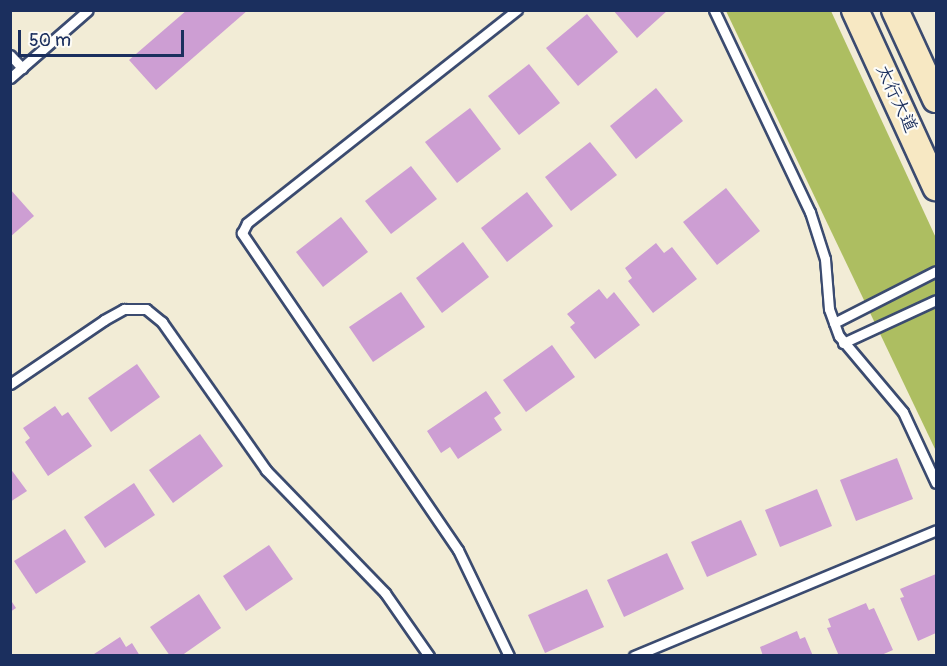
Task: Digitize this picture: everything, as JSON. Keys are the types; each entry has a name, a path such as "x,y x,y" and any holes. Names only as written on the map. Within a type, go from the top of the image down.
{"main road":[{"name":"太行大道","path":"855,10 936,187"},
{"name":"太行大道","path":"896,10 936,99"}],"lane":[{"path":"10,78 88,10"},
{"path":"509,656 458,550 242,233 247,223 517,10"},
{"path":"714,10 819,235 834,323 843,343 903,412 936,483"},
{"path":"10,55 22,68"},
{"path":"834,323 936,271"},
{"path":"843,343 936,300"},
{"path":"10,384 124,309 146,309 162,322 266,470 385,593 429,656"},
{"path":"634,656 936,530"}],"green space":[{"path":"726,11 831,11 936,238 936,451"}],"building":[{"path":"187,10 248,10 156,90 129,60"},
{"path":"613,10 668,10 637,38"},
{"path":"587,14 618,52 578,86 546,48"},
{"path":"529,64 560,103 519,135 488,96"},
{"path":"656,88 683,121 636,159 610,126"},
{"path":"470,108 501,149 457,183 425,142"},
{"path":"590,142 617,175 571,211 545,177"},
{"path":"411,166 437,199 391,234 365,201"},
{"path":"726,188 760,231 717,265 683,222"},
{"path":"10,189 34,216 10,237"},
{"path":"527,192 553,226 507,262 481,228"},
{"path":"341,217 368,252 323,287 296,252"},
{"path":"463,242 489,277 442,313 416,278"},
{"path":"656,243 664,253 672,247 697,279 653,313 628,281 632,278 625,268"},
{"path":"599,289 607,299 614,292 640,325 595,359 570,327 575,323 567,314"},
{"path":"401,292 425,327 373,362 349,327"},
{"path":"552,345 575,377 526,412 503,380"},
{"path":"137,364 160,397 111,432 88,398"},
{"path":"486,391 501,413 494,418 502,430 458,459 450,447 441,453 427,431"},
{"path":"55,406 62,416 68,412 92,446 48,476 25,442 30,438 23,428"},
{"path":"200,434 223,466 173,503 149,470"},
{"path":"897,458 913,499 856,521 840,480"},
{"path":"10,468 27,491 10,502"},
{"path":"134,483 155,515 105,548 84,517"},
{"path":"817,489 832,526 780,547 765,510"},
{"path":"741,520 757,555 707,577 691,542"},
{"path":"65,529 86,562 36,594 14,561"},
{"path":"269,545 293,579 246,611 223,576"},
{"path":"667,553 684,589 624,617 607,580"},
{"path":"936,574 936,633 918,641 900,598 904,597 900,589"},
{"path":"587,589 604,627 545,653 528,615"},
{"path":"199,594 221,628 181,656 170,656 150,627"},
{"path":"10,599 16,608 10,612"},
{"path":"866,603 869,610 874,608 893,650 879,656 839,656 827,628 831,627 828,619"},
{"path":"797,631 800,639 805,637 813,656 763,656 760,647"},
{"path":"120,637 126,647 132,643 140,656 91,656"}]}
